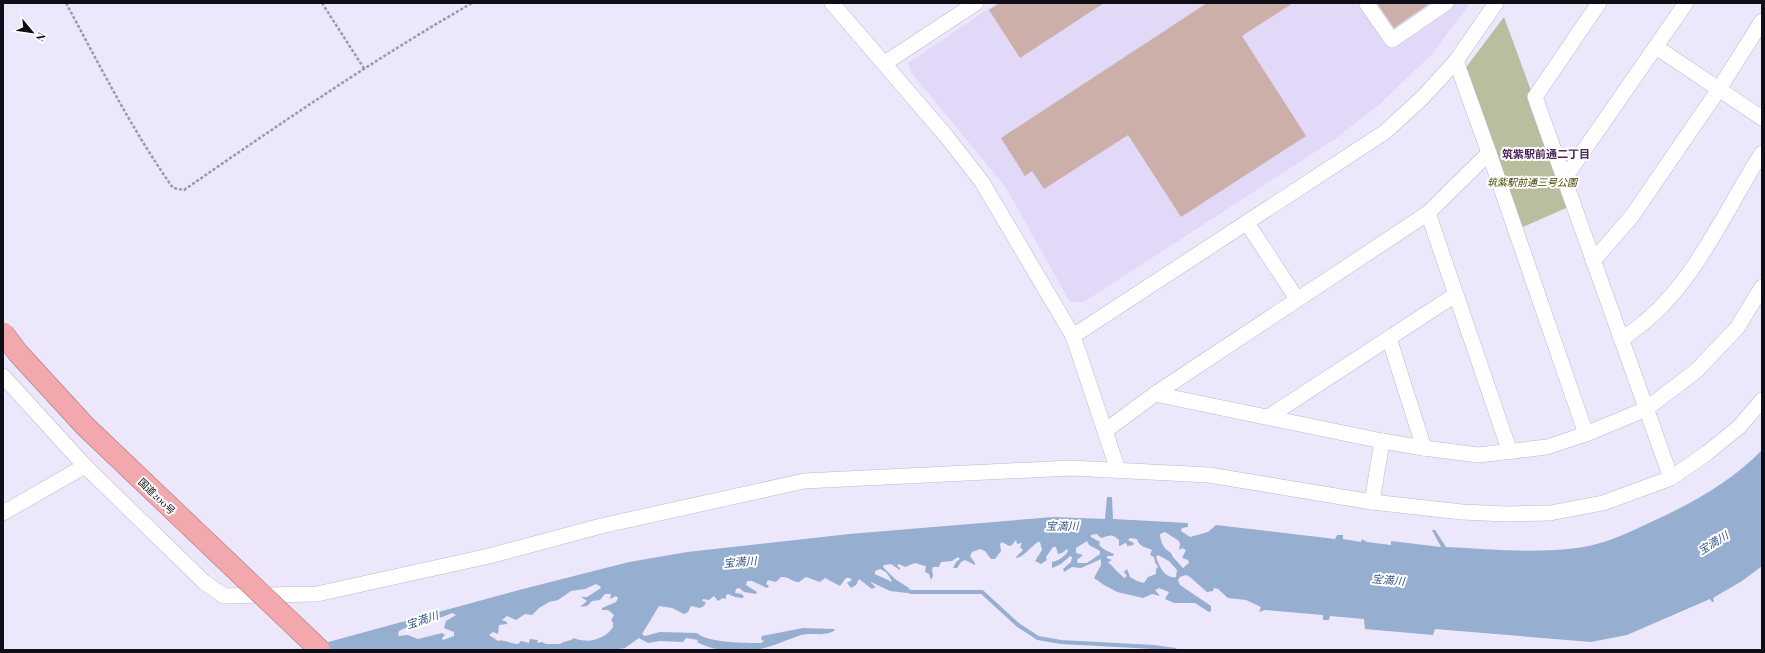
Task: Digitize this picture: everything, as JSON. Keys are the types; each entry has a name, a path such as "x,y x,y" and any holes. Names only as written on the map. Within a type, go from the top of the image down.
{"highway":[{"name":"国道200号","path":"3,333 18,353 85,426 320,650"}],"street":[{"path":"832,3 948,137 982,182 1073,336 1118,470"},
{"path":"884,63 976,3"},
{"path":"1367,4 1392,40 1446,3"},
{"path":"1073,336 1385,132 1423,97 1456,61 1496,3"},
{"path":"1599,3 1534,97 1671,478"},
{"path":"1564,179 1686,3"},
{"path":"1593,262 1632,216 1719,89 1762,21"},
{"path":"1656,47 1762,118"},
{"path":"1456,61 1586,434"},
{"path":"1105,431 1156,394 1428,213 1489,153"},
{"path":"1621,339 1638,328 1669,300 1694,266 1756,174 1762,153"},
{"path":"1428,213 1510,452"},
{"path":"1247,223 1297,299"},
{"path":"1156,394 1268,416 1382,441 1424,448 1478,455 1547,447 1586,434 1646,409 1696,371 1736,328 1762,287"},
{"path":"1268,416 1455,295"},
{"path":"1389,338 1424,448"},
{"path":"3,376 85,466 204,582 224,596 239,597 317,594 490,556 601,526 804,482 1071,468 1209,475 1372,502 1462,512 1506,514 1550,513 1604,503 1637,492 1671,478 1707,453 1739,427 1762,400"},
{"path":"1372,502 1382,441"},
{"path":"3,513 85,466"}],"path":[{"path":"66,3 151,157 173,188 184,190 269,131 434,25 472,3"},
{"path":"322,3 364,70"}],"shaded area":[{"path":"997,3 1470,3 1432,54 1381,103 1335,139 1084,302 1070,302 1006,188 911,72 908,63"}],"green space":[{"name":"筑紫駅前通三号公園","path":"1504,17 1573,205 1516,230 1461,74"}],"water":[{"name":"宝満川","path":"1762,450 1762,566 1742,581 1713,598 1714,602 1710,599 1627,635 1591,642 1435,629 1433,635 1365,629 1364,619 1330,616 1329,620 1323,620 1323,615 1265,610 1259,612 1261,607 1246,600 1228,598 1218,589 1214,588 1213,591 1207,592 1190,577 1186,575 1180,577 1178,580 1180,585 1211,606 1211,611 1209,612 1195,603 1174,603 1165,599 1169,592 1159,588 1155,590 1160,596 1152,594 1143,598 1117,592 1094,578 1101,565 1101,559 1081,568 1072,567 1064,572 1063,569 1071,562 1072,557 1070,556 1061,564 1052,568 1052,562 1063,557 1068,551 1067,549 1058,554 1056,547 1053,547 1046,557 1047,560 1041,564 1035,561 1042,550 1040,542 1038,542 1023,555 1017,558 1016,557 1023,550 1020,547 1022,543 1017,544 1016,540 1009,546 1002,542 1000,544 1001,551 995,559 991,559 985,551 980,549 972,552 970,556 975,565 965,560 961,562 957,568 953,568 956,562 960,559 958,557 952,561 941,562 939,567 933,567 933,576 931,580 929,574 925,572 925,566 915,563 905,567 899,564 897,566 900,570 891,564 884,565 883,567 895,579 909,588 907,593 890,591 871,582 876,587 872,589 859,579 856,585 851,588 847,583 852,580 850,578 846,578 840,586 825,578 820,582 806,577 799,582 786,577 781,577 776,582 768,580 766,584 769,586 767,588 752,581 747,581 746,585 757,592 756,594 744,592 739,588 736,589 735,593 742,594 744,597 742,598 728,594 726,595 726,599 723,598 718,601 714,596 709,600 703,599 702,601 706,602 704,606 700,608 691,606 688,612 684,614 672,608 659,606 642,634 645,636 660,632 697,633 709,639 718,641 761,643 764,641 761,639 762,636 803,628 835,629 834,631 826,634 801,635 772,646 754,650 732,651 717,649 703,645 697,642 698,640 686,638 683,642 660,641 648,643 639,638 625,648 612,650 299,650 523,589 629,562 687,552 849,534 1053,517 1105,519 1107,497 1112,497 1113,519 1188,523 1188,527 1182,528 1181,531 1190,537 1208,532 1216,525 1335,539 1337,535 1343,535 1343,539 1361,542 1362,539 1367,542 1391,545 1391,541 1441,547 1432,530 1435,530 1446,547 1522,551 1579,548 1621,536 1681,508 1724,482 1750,462","holes":["1165,532 1179,541 1179,550 1182,548 1186,550 1182,558 1188,560 1189,563 1183,568 1164,547 1160,534","1097,534 1101,538 1113,536 1119,540 1119,546 1125,543 1127,546 1133,545 1134,543 1128,540 1130,538 1137,539 1141,545 1152,550 1150,555 1154,557 1158,567 1156,569 1156,574 1148,577 1144,583 1130,577 1127,569 1124,572 1127,576 1124,578 1108,562 1112,560 1107,558 1107,556 1113,556 1114,554 1105,550 1099,545 1100,542 1091,537 1091,535","1087,541 1089,545 1100,551 1100,554 1087,563 1078,563 1077,560 1083,555 1076,553 1076,548","1158,555 1169,561 1177,570 1176,577 1169,576 1161,568 1156,557","880,569 886,572 892,581 889,582 886,579 882,581 875,576 875,571","596,584 600,586 601,588 587,597 581,597 587,601 580,607 587,606 592,601 600,600 605,594 611,594 610,599 616,596 618,598 616,602 602,608 602,610 608,610 614,615 611,621 613,622 613,627 607,634 590,641 574,638 560,644 546,644 542,642 537,643 538,640 530,639 529,643 521,641 518,644 515,644 498,641 489,635 493,632 498,634 499,625 507,624 507,622 502,620 507,616 516,620 525,614 532,615 539,608 549,602 558,600 571,591 585,589","452,613 456,615 446,621 444,628 454,632 454,636 443,640 442,638 445,635 442,633 418,639 408,635 398,636 399,631 405,628"]}],"building":[{"path":"1000,3 1104,3 1020,58 989,10"},
{"path":"1207,3 1293,3 1242,36 1306,136 1181,217 1128,135 1044,189 1032,171 1025,176 1001,138"},
{"path":"1377,3 1430,3 1394,28"}],"waterway":[{"path":"872,575 888,582"},
{"path":"903,589 911,592 982,592 1018,625 1038,638 1061,642 1154,647 1175,650"}],"district":[{"name":"筑紫駅前通二丁目","path":"1546,154"}]}
